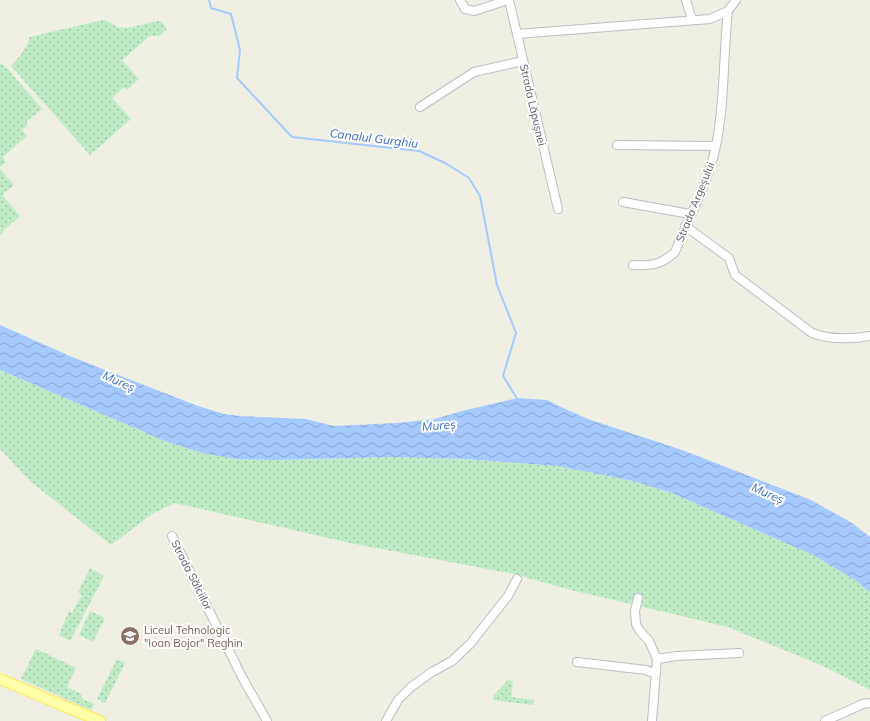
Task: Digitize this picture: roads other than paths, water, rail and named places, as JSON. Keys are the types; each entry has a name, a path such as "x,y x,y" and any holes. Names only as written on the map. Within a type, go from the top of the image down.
{"main road":[{"path":"0,678 100,721"}],"street":[{"name":"Strada Lăpușnei","path":"460,0 465,9 474,11 508,0 558,209"},
{"path":"686,0 692,20"},
{"name":"Strada Argeșului","path":"633,265 645,266 656,264 666,260 675,252 707,175 716,146 720,118 728,12 736,0"},
{"path":"517,34 710,19 728,12"},
{"path":"420,107 474,72 523,61"},
{"path":"617,145 716,146"},
{"path":"623,202 690,214"},
{"path":"685,226 729,258 735,275 812,333 836,338 857,338 870,336"},
{"name":"Strada Sălciilor","path":"172,536 242,677 267,721"},
{"path":"386,721 398,700 411,687 432,672 452,661 470,644 508,596 517,578"},
{"path":"638,598 635,611 636,624 639,630 649,641 657,659 652,721"},
{"path":"657,659 677,656 738,653"},
{"path":"577,662 646,670 656,674"},
{"path":"825,721 863,704 870,703"}],"water":[{"name":"Mureș","path":"0,325 72,357 198,406 224,414 306,419 335,426 397,423 435,419 517,398 547,400 588,419 682,450 811,500 852,523 870,537 870,592 855,580 813,555 672,493 633,481 557,466 466,459 392,457 274,460 236,459 202,453 165,441 0,370"}],"waterway":[{"name":"Canalul Gurghiu","path":"209,0 211,8 231,14 240,50 237,78 292,137 419,151 445,163 469,178 480,196 497,285 516,333 503,376 518,400"}],"place":[{"name":"Liceul Tehnologic \"Ioan Bojor\" Reghin","path":"130,636"}]}
